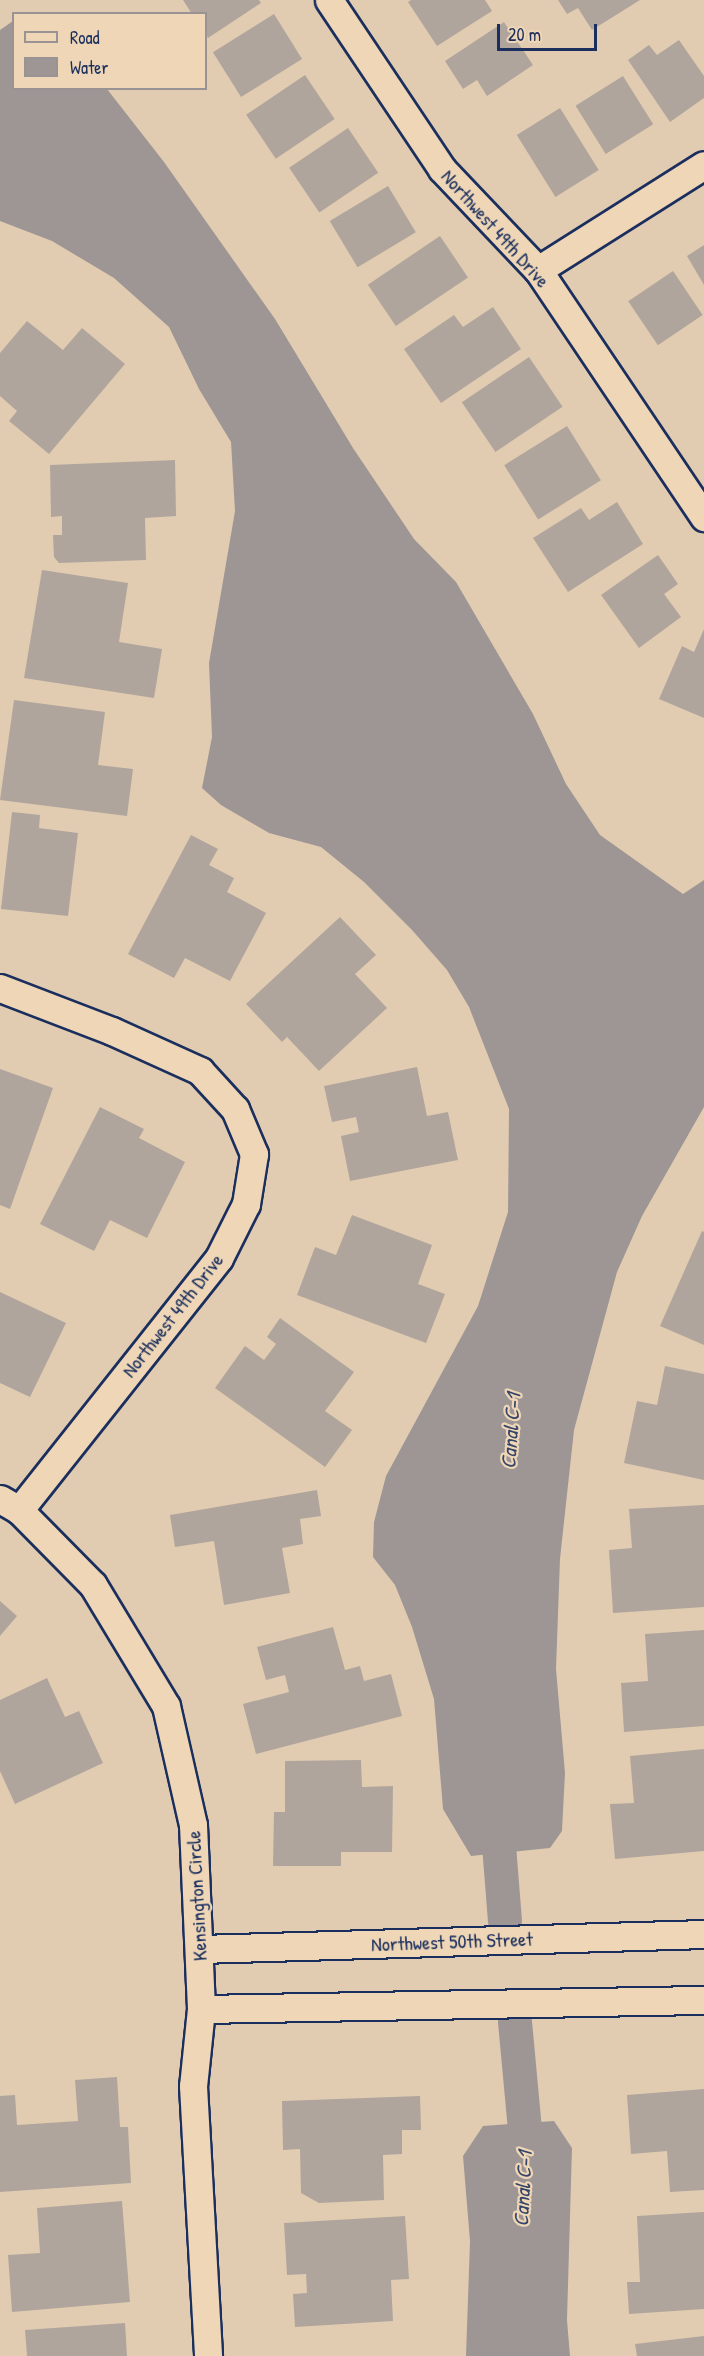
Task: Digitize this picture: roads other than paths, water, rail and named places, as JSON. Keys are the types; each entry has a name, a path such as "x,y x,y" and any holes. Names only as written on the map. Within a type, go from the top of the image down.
{"street":[{"name":"Northwest 49th Drive","path":"329,0 442,169 538,270 704,517"},
{"path":"538,270 704,165"},
{"name":"Northwest 49th Drive","path":"0,988 112,1031 200,1071 235,1109 254,1154 246,1204 219,1258 9,1505"},
{"name":"Kensington Circle","path":"9,1505 93,1585 166,1706 193,1826 201,2009 193,2086 208,2356"},
{"name":"Northwest 50th Street","path":"200,1948 704,1934"},
{"path":"201,2009 704,2000"}],"water":[{"path":"12,22 12,90 108,90 164,162 275,319 353,448 414,539 456,582 533,714 566,784 600,835 683,894 704,880 704,1107 642,1216 617,1272 574,1430 560,1559 556,1669 565,1773 562,1831 550,1848 471,1856 443,1809 434,1699 412,1627 395,1585 373,1557 374,1522 386,1476 478,1306 508,1212 509,1109 469,1007 447,970 412,930 364,882 321,847 269,833 221,805 202,788 212,737 209,663 235,511 231,442 199,389 169,327 114,278 52,241 0,221 0,30"},
{"path":"554,2121 572,2148 567,2320 570,2356 466,2356 470,2241 463,2156 483,2126"}],"waterway":[{"name":"Canal C-1","path":"496,1807 505,1921"},
{"name":"Canal C-1","path":"515,2022 526,2140 524,2169"}]}
